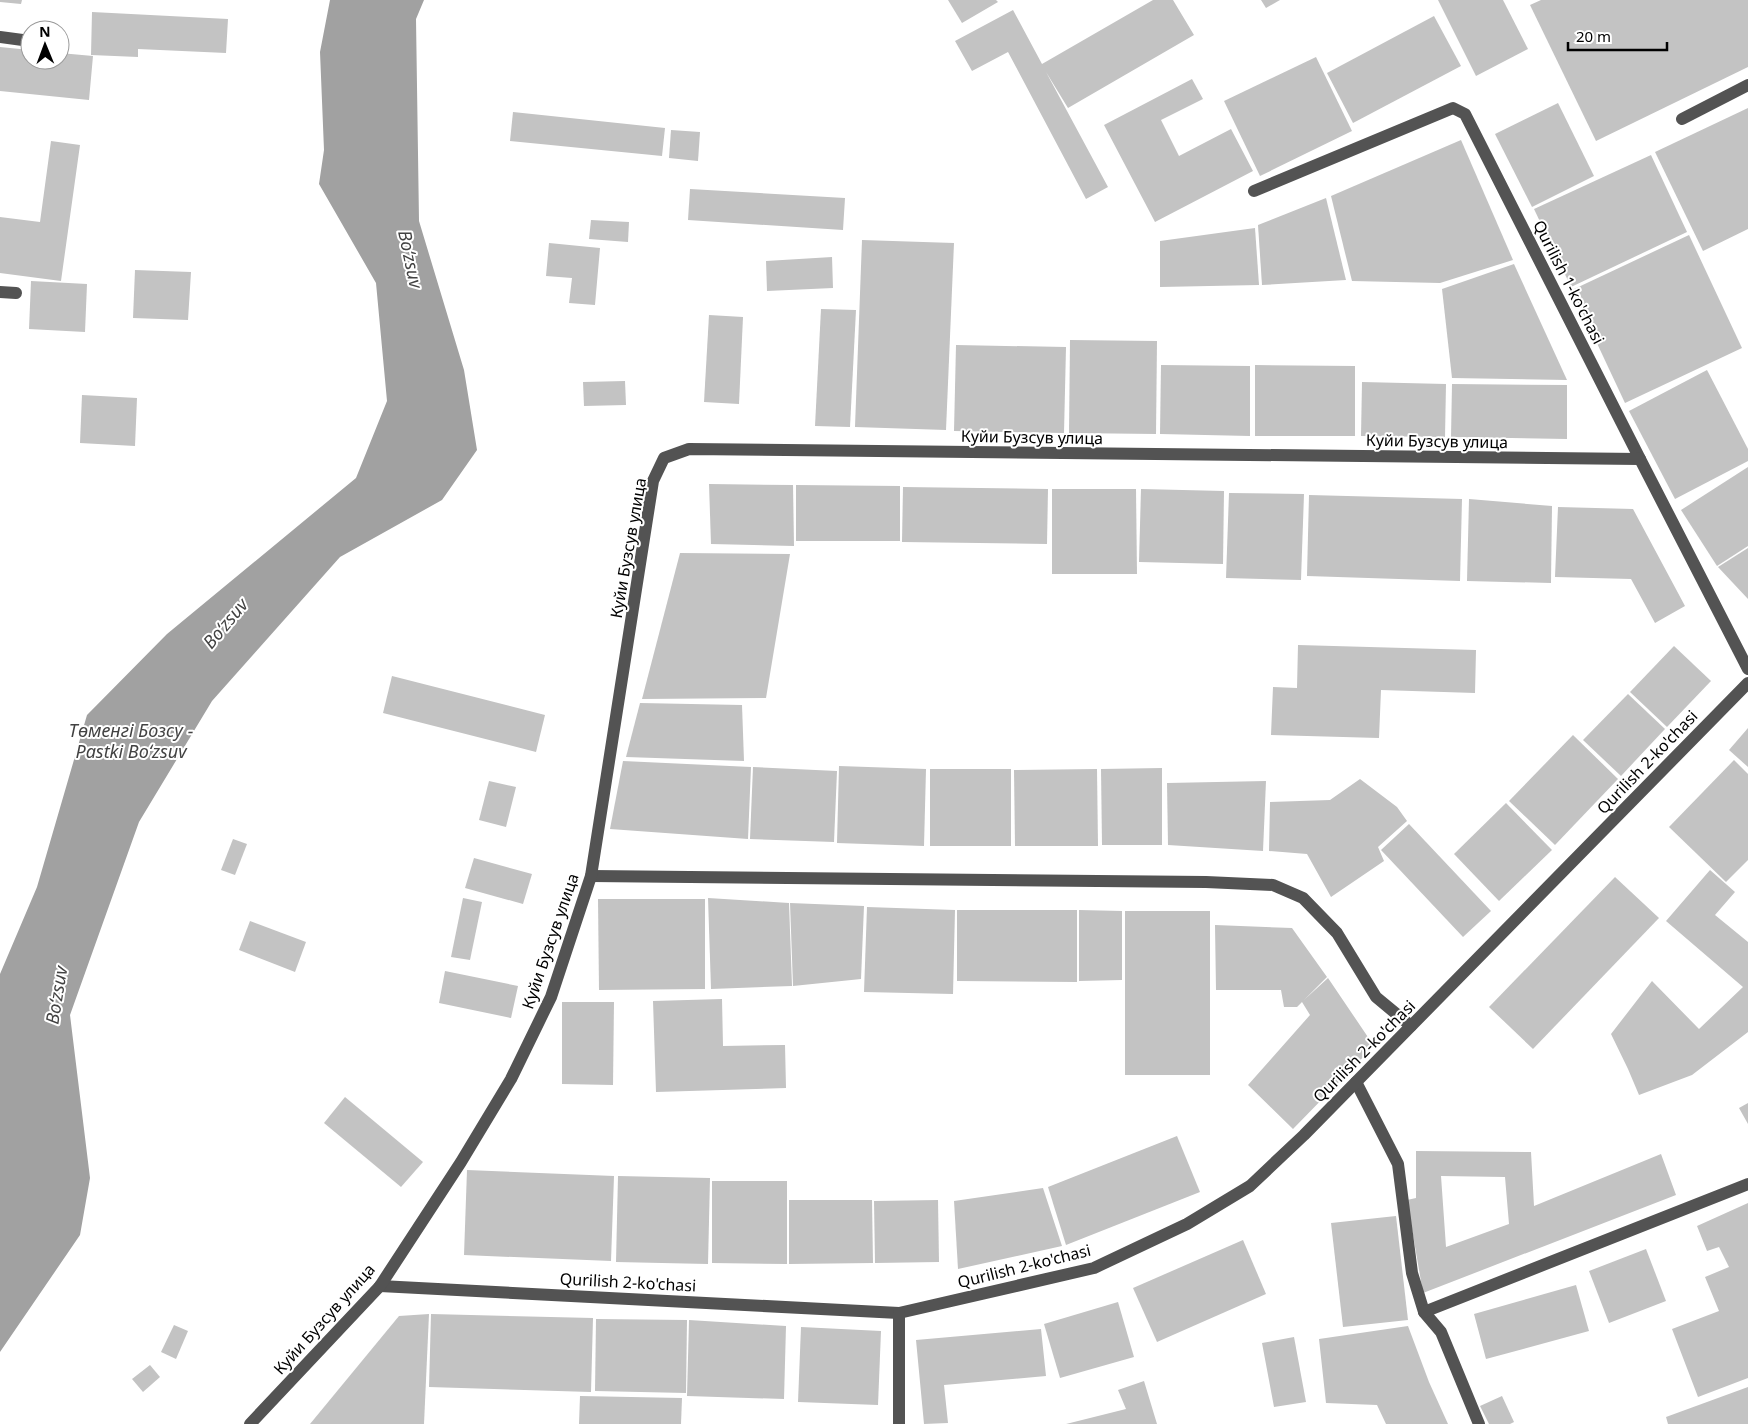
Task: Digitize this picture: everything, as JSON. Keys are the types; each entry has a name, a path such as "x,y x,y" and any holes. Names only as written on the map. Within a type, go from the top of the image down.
{"street":[{"path":"0,37 20,40"},
{"path":"1682,119 1748,85"},
{"name":"Qurilish 1-ko'chasi","path":"1254,191 1454,108 1465,114 1748,669"},
{"path":"0,292 16,293"},
{"name":"Куйи Бузсув улица","path":"250,1424 380,1286 461,1162 512,1079 551,997 591,876 653,481 664,458 689,449 1640,459"},
{"name":"Qurilish 2-ko'chasi","path":"380,1286 899,1313 1094,1268 1187,1224 1250,1186 1304,1135 1748,683"},
{"path":"591,876 1196,882 1273,885 1303,898 1337,933 1376,997 1411,1026"},
{"path":"1356,1082 1398,1164 1412,1273 1424,1312 1441,1332 1479,1424"},
{"path":"1424,1312 1748,1184"},
{"path":"899,1313 899,1424"}],"water":[{"name":"Төменгі Бозсу - Pastki Boʻzsuv","path":"330,0 424,0 416,19 419,221 464,370 477,450 442,500 340,557 212,701 139,822 70,1015 90,1178 80,1235 0,1352 0,974 37,887 87,715 167,634 356,478 387,401 376,283 319,184 324,150 320,52"}],"building":[{"path":"0,0 22,0 21,4 0,2"},
{"path":"948,0 996,0 998,2 962,23"},
{"path":"1153,0 1173,0 1194,35 1068,108 1046,72 1108,187 1086,199 1008,52 972,71 955,41 1013,10 1042,64"},
{"path":"1261,0 1280,0 1266,8"},
{"path":"1438,0 1503,0 1528,49 1476,76"},
{"path":"1541,0 1748,0 1748,67 1596,141 1530,5"},
{"path":"92,12 228,19 226,53 138,49 138,57 91,55"},
{"path":"1434,16 1461,66 1353,123 1327,73"},
{"path":"0,47 20,49 20,70 70,70 70,54 93,56 89,100 0,91"},
{"path":"1316,57 1352,131 1260,176 1224,101"},
{"path":"1192,79 1203,99 1161,120 1179,156 1231,129 1253,171 1155,222 1104,125"},
{"path":"1558,103 1594,176 1532,207 1495,134"},
{"path":"1748,108 1748,229 1703,251 1655,152"},
{"path":"513,112 665,128 662,156 510,141"},
{"path":"671,130 700,132 698,161 669,158"},
{"path":"1461,140 1513,260 1440,283 1352,281 1331,196"},
{"path":"51,141 80,145 61,281 0,273 0,217 40,222"},
{"path":"1651,155 1687,232 1571,287 1534,209"},
{"path":"690,189 845,198 843,230 688,220"},
{"path":"1326,198 1346,280 1262,285 1258,225"},
{"path":"591,220 629,222 628,242 589,239"},
{"path":"1255,228 1259,285 1160,287 1160,241"},
{"path":"1689,235 1742,348 1625,403 1572,290"},
{"path":"862,240 954,243 946,430 855,427"},
{"path":"549,243 600,248 595,305 569,303 572,278 546,276"},
{"path":"832,257 833,288 767,291 766,261"},
{"path":"1514,264 1567,380 1452,378 1442,289"},
{"path":"135,270 191,272 188,320 133,318"},
{"path":"31,281 87,284 85,332 29,329"},
{"path":"821,309 856,310 850,427 815,426"},
{"path":"709,315 743,317 739,404 704,402"},
{"path":"1070,340 1157,341 1156,434 1069,433"},
{"path":"956,345 1066,347 1064,433 954,431"},
{"path":"1161,365 1250,366 1250,436 1160,434"},
{"path":"1255,365 1355,366 1355,436 1255,436"},
{"path":"1707,370 1748,449 1748,461 1675,499 1629,411"},
{"path":"625,381 626,405 584,406 583,382"},
{"path":"1362,382 1446,384 1445,437 1361,436"},
{"path":"1452,384 1567,385 1567,439 1451,437"},
{"path":"82,395 137,398 135,446 80,443"},
{"path":"1748,467 1748,546 1717,566 1681,510"},
{"path":"709,484 793,485 794,546 711,544"},
{"path":"796,485 900,486 900,541 796,541"},
{"path":"903,487 1048,489 1047,544 902,542"},
{"path":"1052,489 1136,489 1137,574 1052,574"},
{"path":"1141,489 1224,491 1223,564 1139,562"},
{"path":"1229,493 1304,494 1301,580 1226,578"},
{"path":"1309,495 1462,499 1460,581 1307,576"},
{"path":"1469,499 1552,506 1551,583 1467,581"},
{"path":"1558,507 1633,509 1685,606 1655,623 1631,579 1555,577"},
{"path":"1748,548 1748,599 1718,567"},
{"path":"680,553 790,554 766,698 642,699"},
{"path":"1298,645 1476,650 1475,693 1381,690 1379,738 1271,735 1273,687 1297,688"},
{"path":"1674,646 1711,681 1667,727 1630,692"},
{"path":"392,676 545,715 536,752 383,713"},
{"path":"1628,694 1665,729 1621,776 1583,740"},
{"path":"640,703 742,705 744,761 626,757"},
{"path":"1748,728 1748,767 1729,750"},
{"path":"1573,735 1618,779 1555,845 1509,801"},
{"path":"1734,760 1748,774 1748,860 1726,882 1669,827"},
{"path":"623,761 751,767 748,839 610,829"},
{"path":"839,766 926,769 924,846 837,843"},
{"path":"753,767 837,771 834,842 750,839"},
{"path":"1162,768 1162,845 1102,845 1101,769"},
{"path":"930,769 1011,769 1011,846 930,846"},
{"path":"1097,769 1098,846 1015,846 1014,770"},
{"path":"1360,779 1397,807 1407,821 1378,847 1384,861 1331,897 1307,854 1269,851 1270,802 1330,800"},
{"path":"489,781 516,787 506,827 479,820"},
{"path":"1266,781 1263,851 1168,845 1167,783"},
{"path":"1506,803 1552,850 1499,901 1454,854"},
{"path":"1409,824 1491,911 1463,937 1381,850"},
{"path":"233,839 247,844 235,875 221,870"},
{"path":"474,858 532,874 523,904 465,888"},
{"path":"1710,870 1735,892 1715,915 1748,942 1748,1032 1692,1075 1639,1095 1611,1034 1652,981 1699,1029 1743,987 1666,921"},
{"path":"1615,877 1659,918 1533,1049 1489,1007"},
{"path":"463,898 482,902 470,960 451,957"},
{"path":"708,898 789,903 792,986 711,989"},
{"path":"598,899 705,899 705,989 599,990"},
{"path":"790,903 864,906 861,979 793,986"},
{"path":"867,907 955,910 953,994 864,992"},
{"path":"957,910 1077,910 1077,982 957,981"},
{"path":"1079,910 1122,911 1122,980 1079,981"},
{"path":"1125,911 1210,911 1210,1075 1125,1075"},
{"path":"250,921 306,942 295,972 239,950"},
{"path":"1215,925 1292,928 1327,977 1304,1000 1328,978 1374,1046 1293,1129 1248,1085 1310,1015 1302,1002 1297,1007 1284,1007 1281,990 1216,990"},
{"path":"445,971 518,986 511,1018 439,1003"},
{"path":"722,999 723,1046 785,1045 786,1088 656,1092 653,1001"},
{"path":"562,1002 614,1002 613,1085 562,1084"},
{"path":"345,1097 423,1162 401,1187 324,1123"},
{"path":"1748,1103 1748,1124 1739,1108"},
{"path":"1177,1136 1200,1192 1066,1245 1048,1187"},
{"path":"1416,1151 1531,1152 1534,1206 1661,1154 1676,1195 1423,1293 1407,1200 1416,1198","holes":["1441,1176 1505,1177 1509,1224 1446,1247"]},
{"path":"467,1170 614,1176 611,1261 464,1255"},
{"path":"618,1176 710,1178 708,1264 616,1262"},
{"path":"712,1181 787,1181 787,1264 712,1263"},
{"path":"1043,1188 1062,1246 958,1269 954,1201"},
{"path":"789,1200 872,1200 873,1263 789,1264"},
{"path":"938,1200 939,1262 875,1263 874,1201"},
{"path":"1748,1203 1748,1378 1698,1397 1672,1329 1719,1311 1705,1277 1729,1267 1719,1247 1707,1251 1697,1226"},
{"path":"1396,1216 1408,1320 1343,1327 1331,1223"},
{"path":"1243,1240 1266,1294 1157,1342 1133,1288"},
{"path":"1646,1249 1666,1301 1609,1323 1589,1271"},
{"path":"1576,1285 1589,1331 1486,1359 1474,1314"},
{"path":"1118,1302 1134,1357 1060,1378 1044,1324"},
{"path":"429,1314 424,1424 310,1424 399,1316"},
{"path":"431,1314 593,1318 591,1392 429,1387"},
{"path":"596,1319 687,1320 686,1393 595,1391"},
{"path":"689,1320 786,1326 784,1399 687,1396"},
{"path":"174,1325 188,1331 176,1359 161,1352"},
{"path":"1408,1326 1429,1382 1448,1424 1386,1424 1377,1405 1326,1403 1319,1339"},
{"path":"801,1327 881,1331 878,1405 798,1402"},
{"path":"1041,1329 1046,1376 944,1385 948,1423 924,1424 916,1340"},
{"path":"1294,1337 1306,1402 1274,1407 1262,1343"},
{"path":"150,1365 160,1377 143,1392 132,1379"},
{"path":"1144,1381 1157,1424 1066,1424 1126,1409 1118,1390"},
{"path":"1748,1387 1748,1424 1668,1424 1666,1417"},
{"path":"580,1396 682,1398 681,1424 579,1424"},
{"path":"1502,1396 1514,1422 1510,1424 1489,1424 1480,1406"}],"water label":[{"name":"Boʻzsuv","path":"411,259"},
{"name":"Boʻzsuv","path":"225,623"},
{"name":"Boʻzsuv","path":"56,995"}]}
